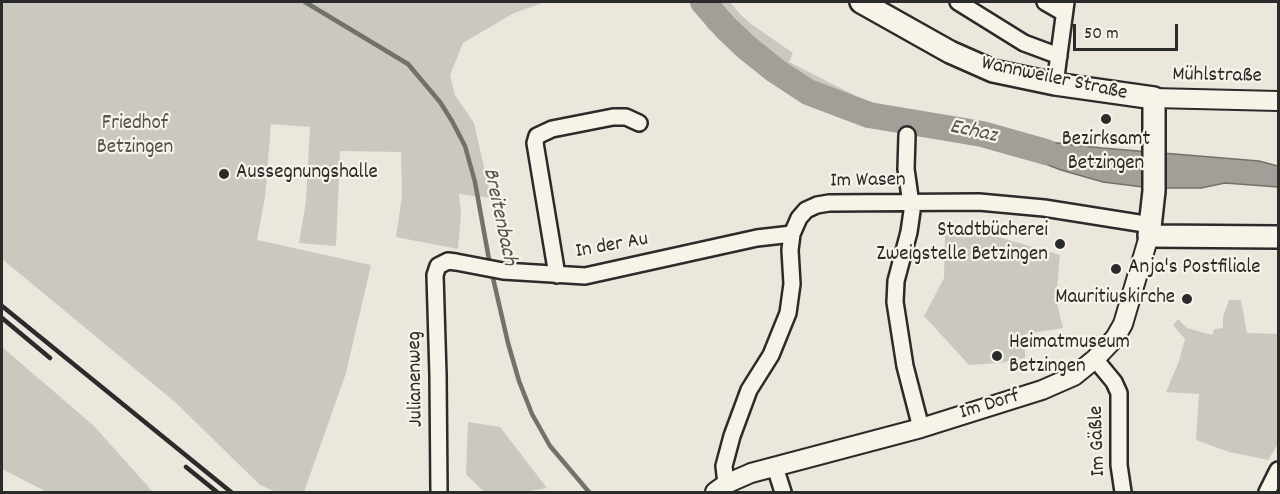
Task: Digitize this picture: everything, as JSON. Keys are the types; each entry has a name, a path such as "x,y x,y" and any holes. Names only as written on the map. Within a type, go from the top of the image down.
{"main road":[{"name":"Wannweiler Straße","path":"861,2 976,65 1004,74 1055,84 1154,98"},
{"name":"Im Dorf","path":"1150,230 1154,191 1154,98"},
{"path":"1150,230 1278,237"}],"street":[{"path":"958,2 1024,43 1059,56"},
{"path":"1045,2 1065,7 1055,84"},
{"name":"Mühlstraße","path":"1154,98 1278,101"},
{"path":"557,275 535,143 537,136 552,129 613,117 626,117 639,123"},
{"path":"908,135 906,168 912,202 909,232 896,281 895,302 905,366 921,428"},
{"name":"Im Wasen","path":"792,234 799,218 806,210 817,205 912,202 1004,203 1113,219 1150,230"},
{"name":"Im Dorf","path":"720,488 751,473 921,428 1042,390 1074,376 1095,359 1123,324 1150,230"},
{"path":"720,488 729,445 749,390 771,355 788,313 792,284 790,250 792,234"},
{"name":"In der Au","path":"438,266 448,261 502,271 585,276 757,238 792,234"},
{"name":"Julianenweg","path":"438,266 435,275 439,492"},
{"name":"Im Gäßle","path":"1095,359 1114,382 1119,393 1119,465 1123,492"},
{"path":"775,467 783,492"},
{"path":"1267,492 1278,473"}],"green space":[{"name":"Friedhof Betzingen","path":"2,2 545,2 514,13 463,43 450,75 455,95 474,123 491,198 459,194 461,214 458,249 396,237 402,196 401,152 340,151 336,246 299,243 306,201 310,127 271,124 265,197 257,240 371,265 346,373 304,492 276,492 260,485 175,402 2,259"},
{"path":"689,2 730,2 751,24 793,53 789,62 856,96 853,107 815,92 753,45 709,30"},
{"path":"945,234 995,236 1060,255 1056,299 1063,328 1025,334 1025,358 969,365 924,316 944,278"},
{"path":"1229,300 1241,300 1247,333 1278,334 1278,444 1268,460 1229,452 1196,440 1199,394 1166,392 1185,339 1173,325 1178,319 1187,328 1212,335 1214,329 1223,328 1223,317"},
{"path":"2,347 94,426 153,492 47,492 2,469"},
{"path":"468,422 500,427 547,488 524,492 484,492 466,474"}],"shaded area":[{"path":"1022,139 1259,161 1278,166 1278,187 1225,183 1201,188 1151,188 1103,182 1061,170 1020,154 1012,146 1013,142"}],"waterway":[{"name":"Breitenbach","path":"305,2 408,64 440,102 452,121 465,146 475,182 490,265 519,381 532,414 550,446 589,492"},
{"name":"Echaz","path":"703,2 746,47 776,71 808,92 869,115 982,134 1046,152"}],"railway":[{"path":"2,306 231,492"},
{"path":"2,318 50,358"},
{"path":"186,467 217,492"}],"place":[{"name":"Bezirksamt Betzingen","path":"1106,119"},
{"name":"Aussegnungshalle","path":"224,174"},
{"name":"Stadtbücherei Zweigstelle Betzingen","path":"1060,244"},
{"name":"Anja's Postfiliale","path":"1116,269"},
{"name":"Mauritiuskirche","path":"1187,299"},
{"name":"Heimatmuseum Betzingen","path":"997,356"}]}
